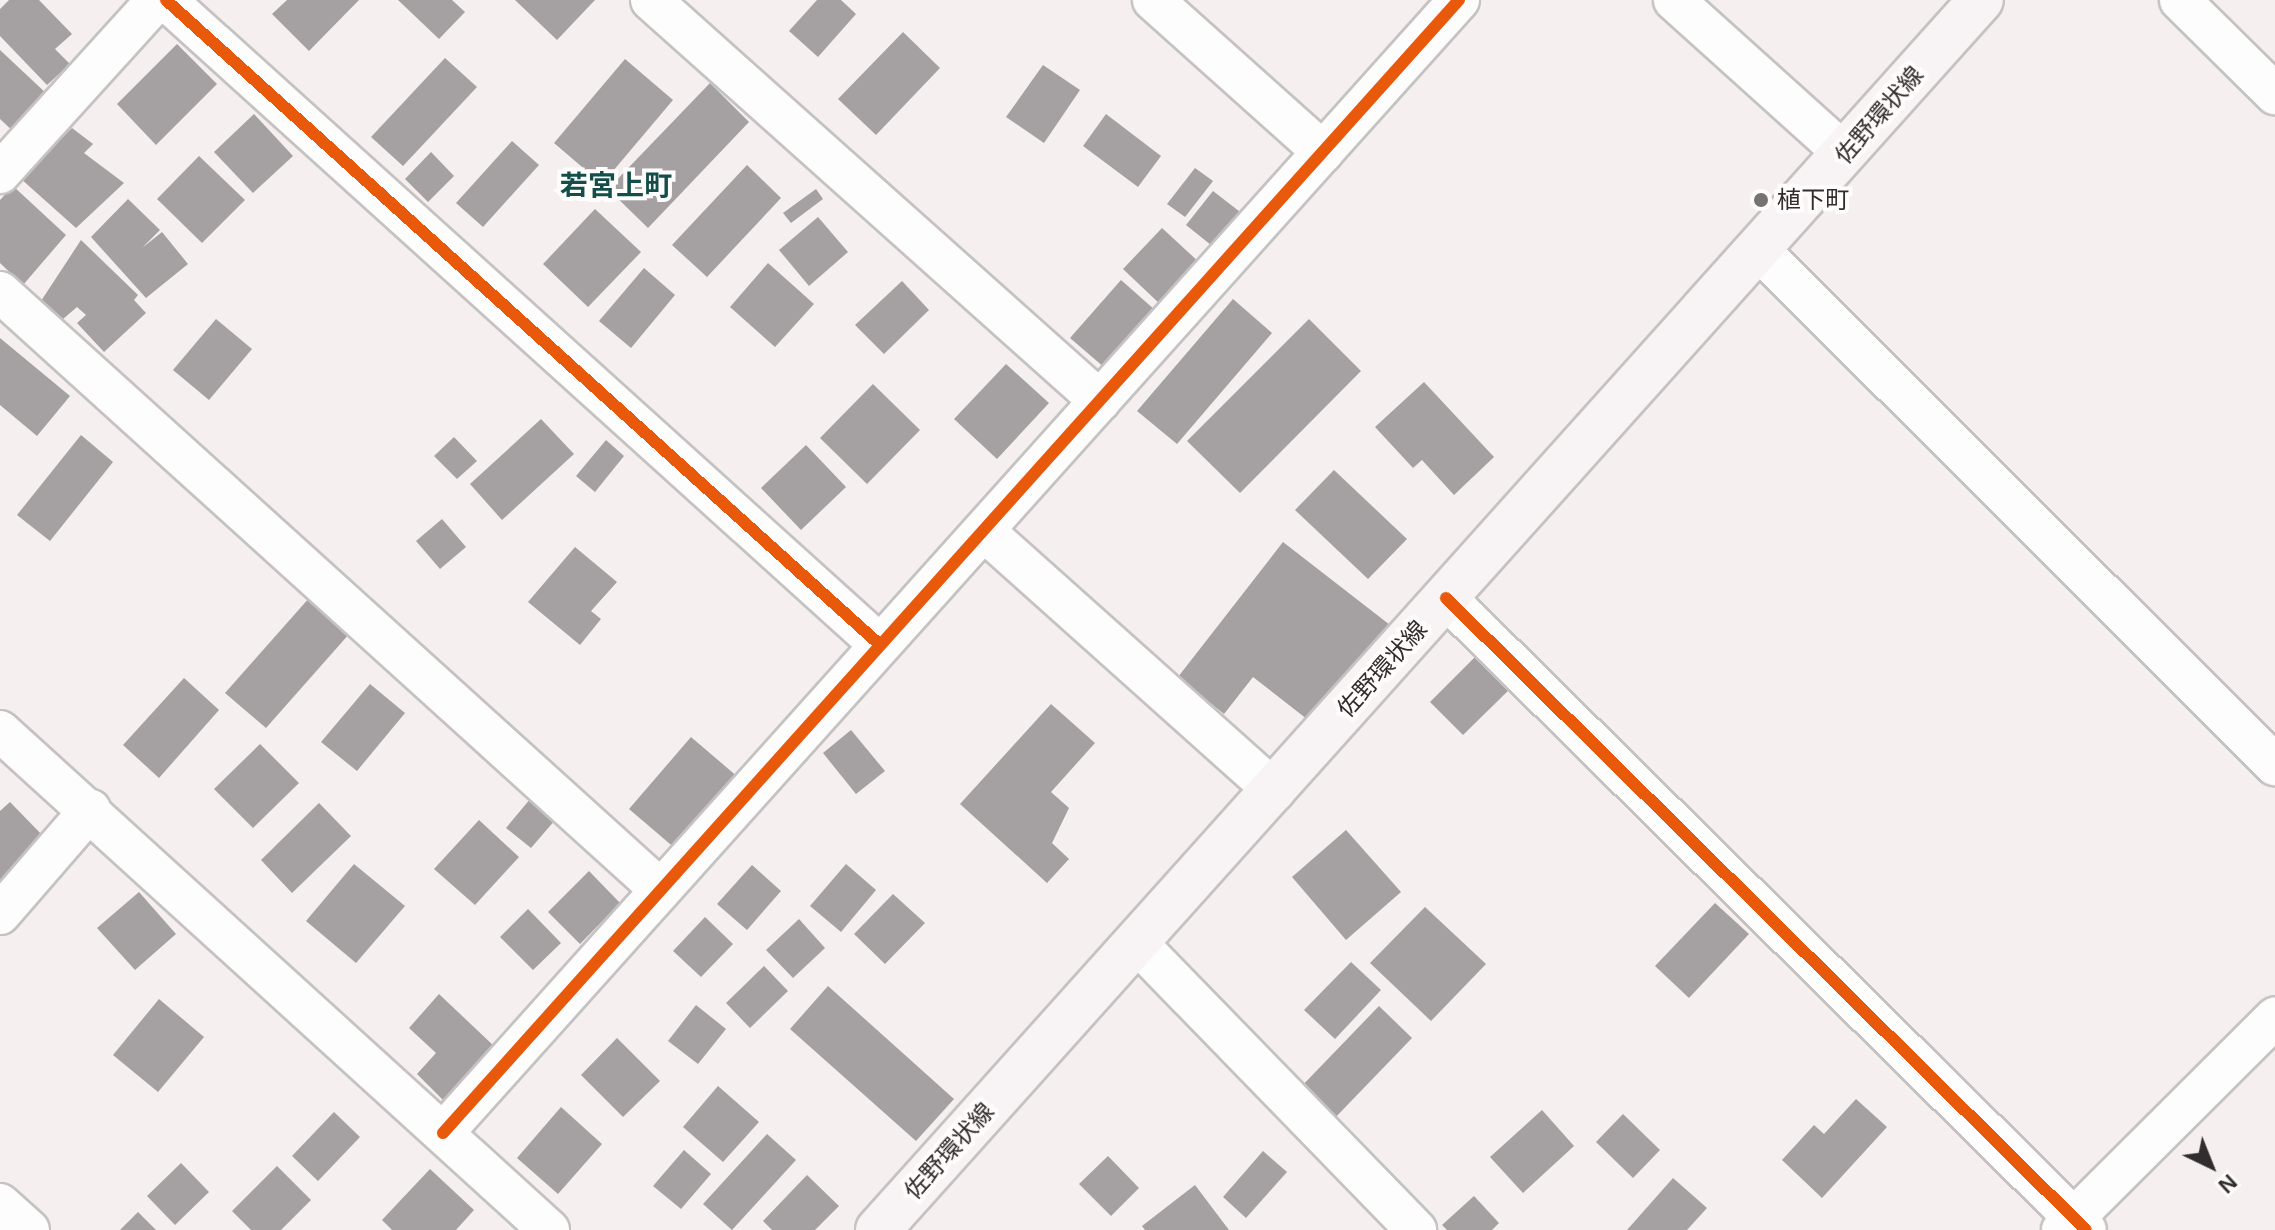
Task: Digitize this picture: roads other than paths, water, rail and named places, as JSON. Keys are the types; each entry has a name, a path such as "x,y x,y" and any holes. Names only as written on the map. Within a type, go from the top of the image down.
{"main road":[{"name":"佐野環状線","path":"878,1230 1760,251 1981,0"}],"street":[{"path":"0,173 157,0"},
{"path":"166,0 880,645"},
{"path":"651,0 1100,401"},
{"path":"1153,0 1323,152"},
{"path":"443,1133 1459,0"},
{"path":"1674,0 1845,154"},
{"path":"2180,0 2275,94"},
{"path":"1760,251 2275,765"},
{"path":"0,292 661,890"},
{"path":"984,531 1275,791"},
{"path":"1446,598 2074,1226 2275,1018"},
{"path":"0,731 549,1230"},
{"path":"0,914 90,810"},
{"path":"1136,942 1416,1230"},
{"path":"0,1204 29,1230"}],"place":[{"name":"植下町","path":"1761,200"}],"district":[{"name":"若宮上町","path":"616,186"}]}
